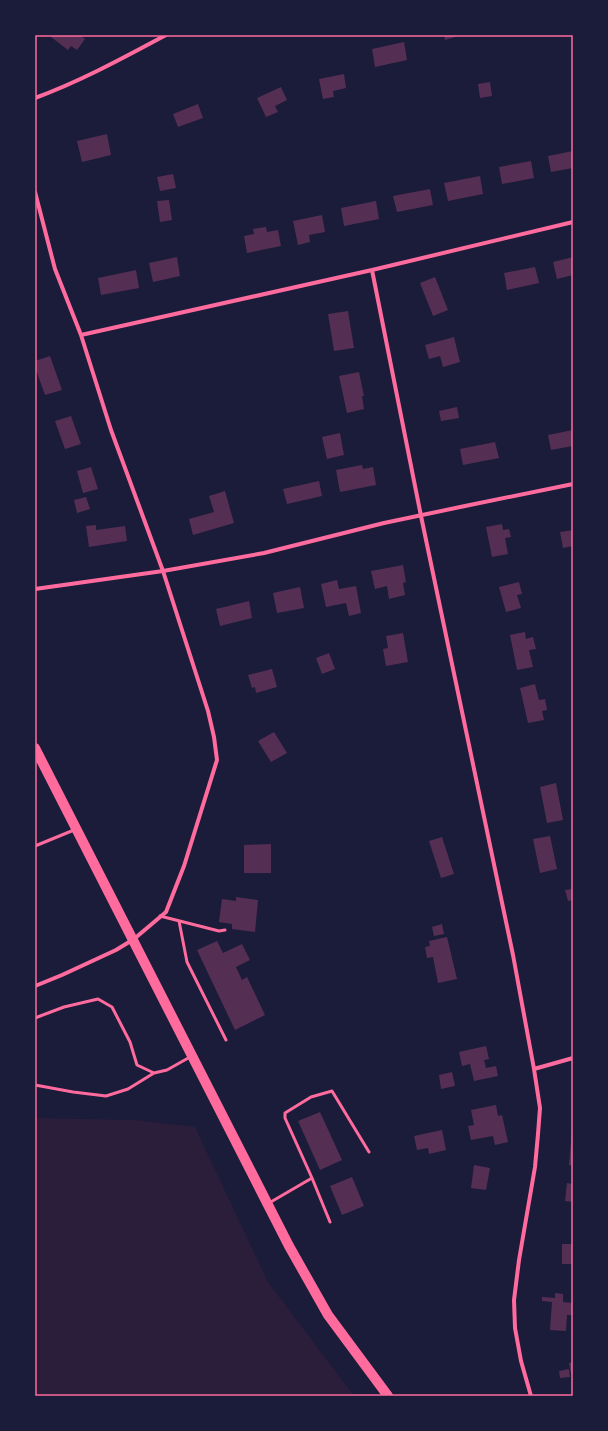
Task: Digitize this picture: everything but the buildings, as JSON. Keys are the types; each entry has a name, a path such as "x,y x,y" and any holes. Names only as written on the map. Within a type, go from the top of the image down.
{"main road":[{"path":"35,748 134,939 289,1246 328,1315 388,1396"}],"street":[{"path":"35,98 101,70 166,35"},
{"path":"35,192 55,269 81,335 111,430 164,571 208,711 214,737 217,760 184,866 166,912 134,939 116,950 35,986"},
{"path":"81,335 372,270 573,222"},
{"path":"372,270 421,516 513,955 540,1108 535,1167 519,1260 514,1300 516,1335 521,1361 531,1396"},
{"path":"35,589 164,571 264,553 377,525 573,484"},
{"path":"534,1069 573,1058"}],"lane":[{"path":"35,846 77,829"},
{"path":"160,916 219,931 225,930"},
{"path":"179,921 187,962 226,1040"},
{"path":"35,1018 64,1007 98,999 112,1007 130,1042 137,1065 154,1073"},
{"path":"35,1085 106,1096 128,1089 154,1073 167,1070 192,1056"},
{"path":"330,1222 284,1113 311,1097 332,1091 369,1152"},
{"path":"267,1204 312,1178"}],"shaded area":[{"path":"35,1118 134,1120 195,1127 268,1282 354,1396 35,1396"}]}
